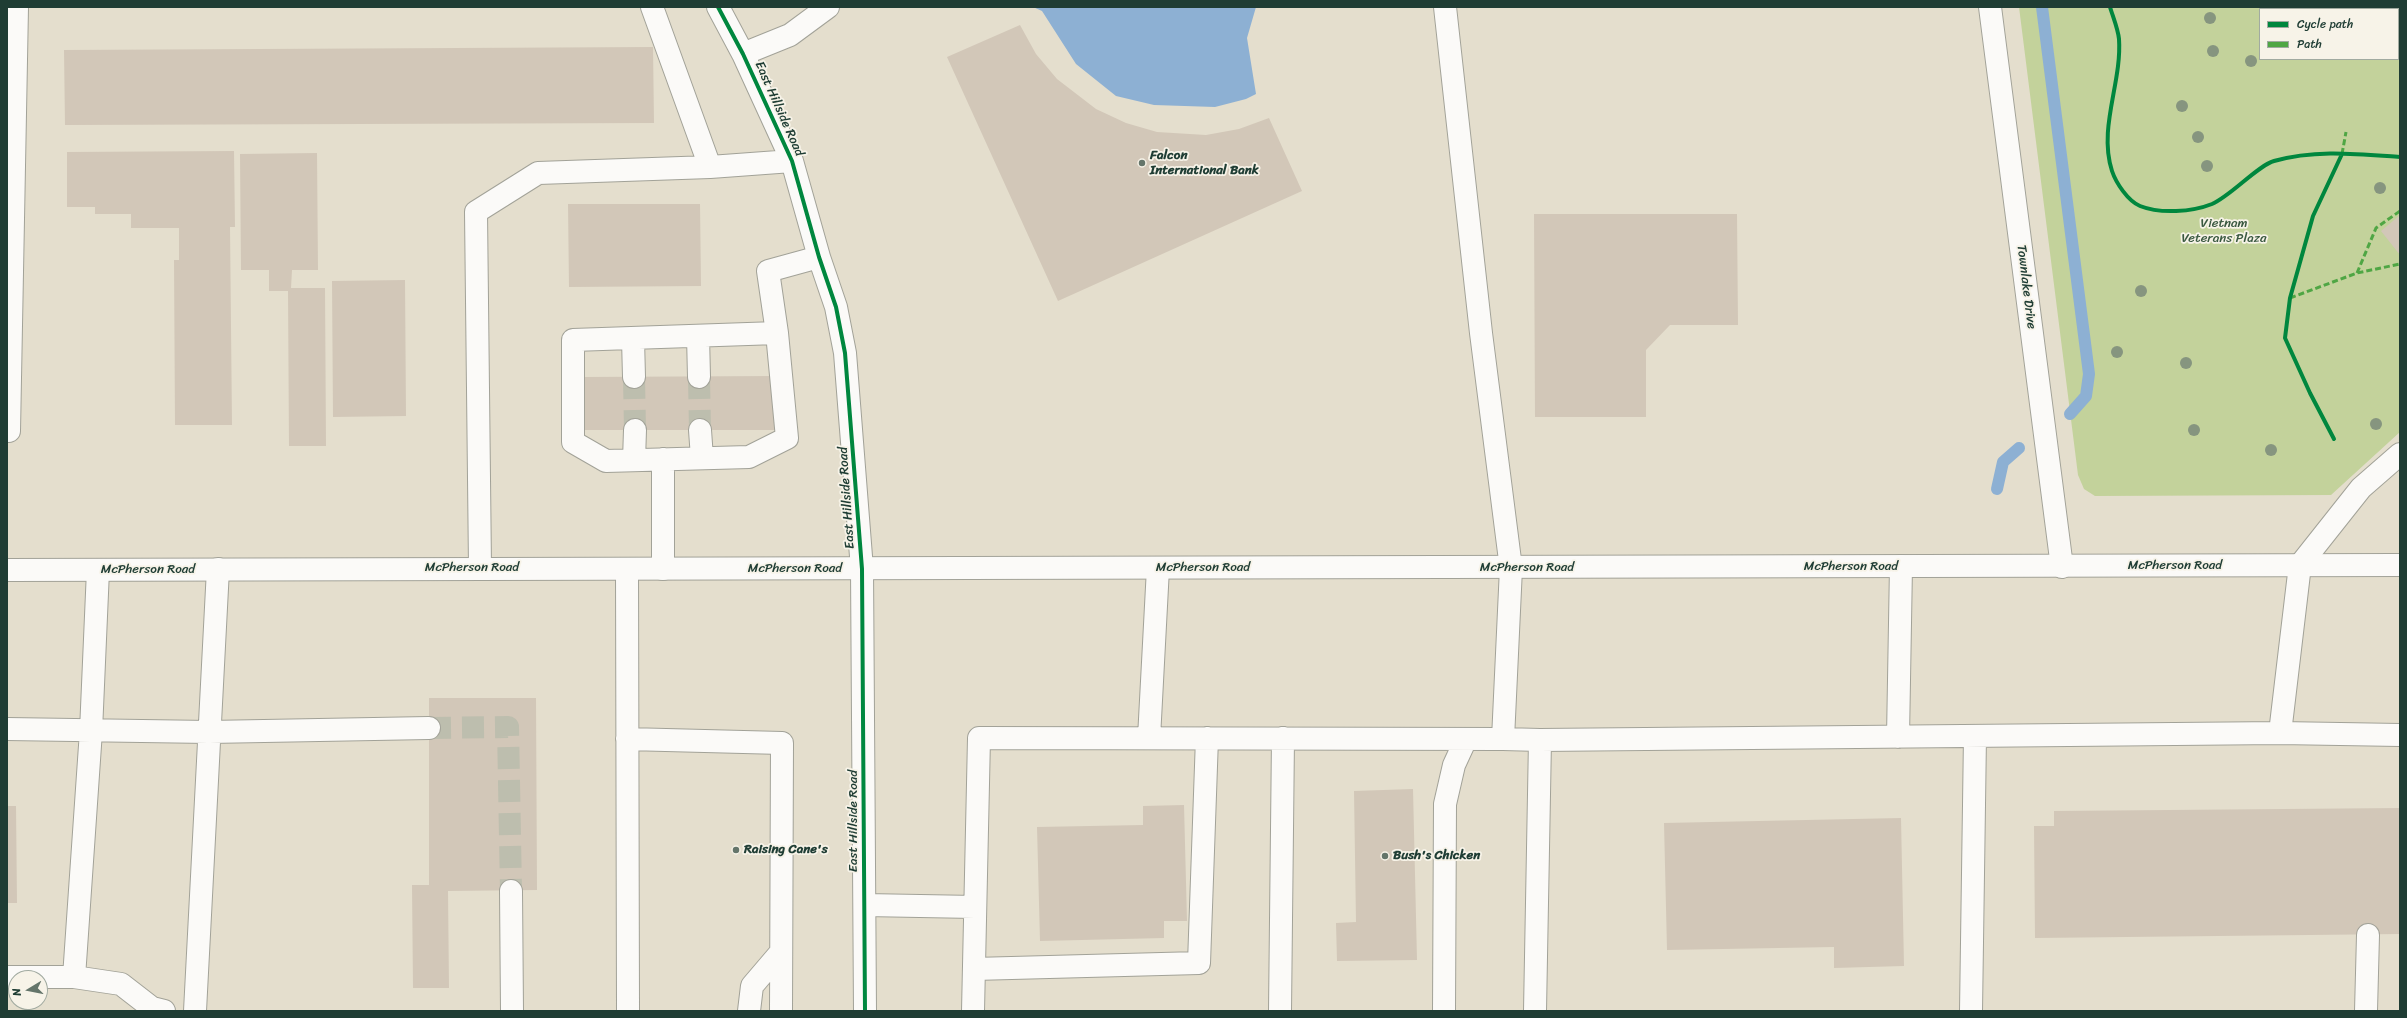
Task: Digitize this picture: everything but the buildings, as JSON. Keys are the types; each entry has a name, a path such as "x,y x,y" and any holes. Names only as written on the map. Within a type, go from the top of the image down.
{"main road":[{"path":"7,431 9,431 10,415 17,7"},
{"path":"652,7 710,167"},
{"name":"East Hillside Road","path":"718,7 743,54 792,161 819,257 836,307 845,353 862,569 865,1011"},
{"path":"743,54 790,35 828,7"},
{"path":"1445,7 1482,341 1511,568 1503,739"},
{"name":"Townlake Drive","path":"1990,7 2062,567"},
{"path":"480,568 476,212 538,172 710,167 792,161"},
{"path":"777,333 573,340 573,442 606,461 749,457 787,438 777,333 768,271 819,257"},
{"path":"698,336 699,377"},
{"path":"633,339 634,377"},
{"path":"634,460 635,430"},
{"path":"700,430 702,458"},
{"path":"2280,733 2300,565 2361,488 2400,454"},
{"path":"663,459 664,569"},
{"name":"McPherson Road","path":"7,570 480,568 862,569 1901,566 2062,567 2400,565"},
{"path":"1898,737 1901,566"},
{"path":"1149,738 1158,568"},
{"path":"627,569 628,1011"},
{"path":"74,977 91,730 98,570"},
{"path":"195,1011 218,570"},
{"path":"7,729 209,732 428,728"},
{"path":"973,1011 979,738 1540,740 2280,733 2400,735"},
{"path":"1971,1011 1975,736"},
{"path":"974,970 1199,963 1207,738"},
{"path":"1280,1011 1283,738"},
{"path":"627,739 782,743 781,1011"},
{"path":"1444,1011 1445,804 1454,765 1466,739"},
{"path":"1535,1011 1540,740"},
{"path":"511,891 512,1011"},
{"path":"865,905 976,907"},
{"path":"2366,1011 2368,935"},
{"path":"749,1011 752,986 781,952"},
{"path":"7,977 74,977 120,984 152,1008 164,1011"}],"green space":[{"name":"Vietnam Veterans Plaza","path":"2019,7 2400,7 2400,432 2331,495 2095,496 2084,489 2078,475"}],"water":[{"path":"1033,7 1256,7 1247,38 1256,94 1246,99 1215,107 1154,105 1116,96 1076,64 1042,11"}],"waterway":[{"path":"2042,7 2089,374 2086,396 2070,414"},
{"path":"1997,489 2003,462 2019,448"}],"tunnel":[{"path":"634,377 635,430"},
{"path":"699,377 700,430"},
{"path":"429,728 508,727 511,891"}],"marked path":[{"path":"2342,154 2346,132"},
{"path":"2357,273 2376,228 2400,211"},
{"path":"2290,298 2357,273 2400,264"}],"cycle path":[{"path":"718,7 743,54 792,161 819,257 836,307 845,353 862,569 865,1011"},
{"path":"2110,7 2117,27 2119,56 2109,122 2108,155 2116,181 2127,196 2136,204 2148,209 2166,211 2204,207 2220,200 2267,164 2289,157 2337,153 2400,157"},
{"path":"2334,439 2310,393 2285,338 2290,298 2313,216 2342,154"}],"place":[{"name":"Falcon International Bank","path":"1142,163"},
{"name":"Raising Cane's","path":"736,850"},
{"name":"Bush's Chicken","path":"1385,856"}]}
